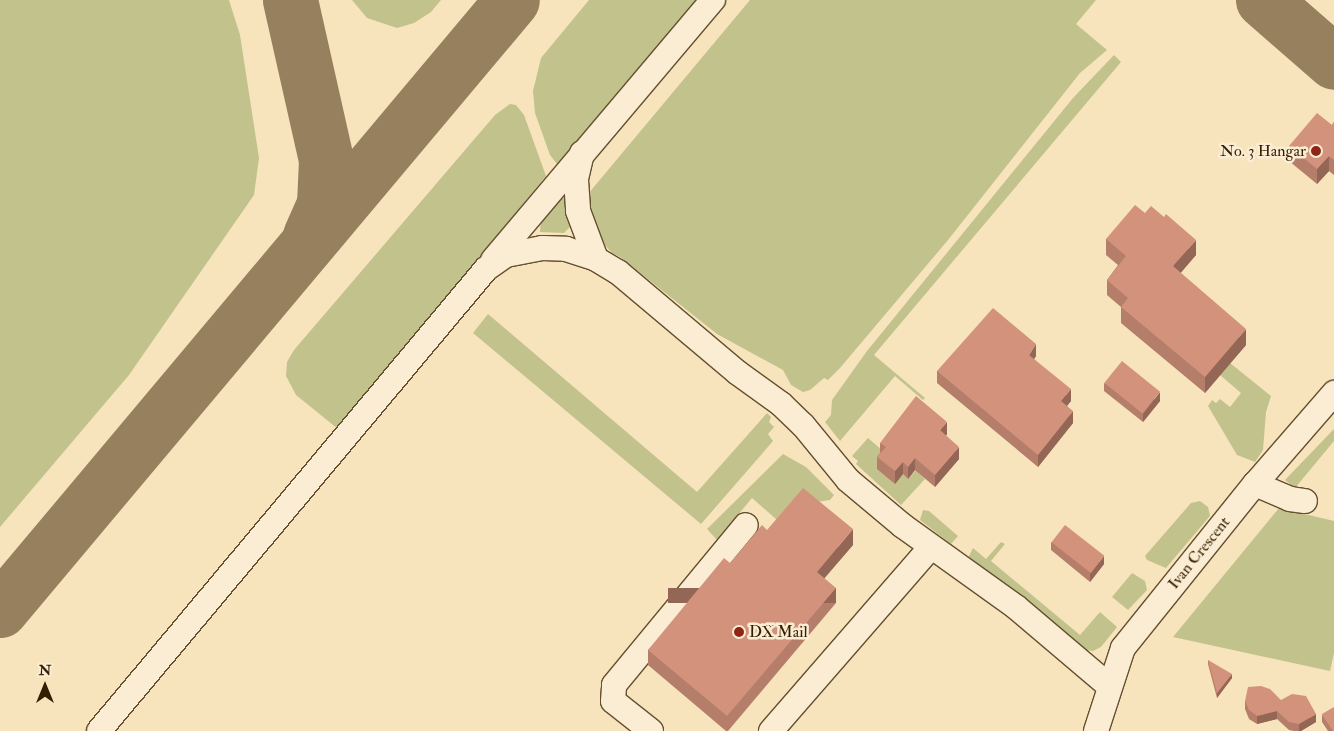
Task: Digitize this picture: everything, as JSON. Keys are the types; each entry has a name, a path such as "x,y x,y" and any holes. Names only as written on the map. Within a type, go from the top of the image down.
{"street":[{"path":"99,731 713,0"},
{"path":"582,154 576,180 578,210 596,259"},
{"path":"486,269 506,255 542,248 566,249 596,259 618,272 738,373 781,404 803,424 848,480 930,548 1016,607 1108,685"},
{"name":"Ivan Crescent","path":"1096,731 1108,685 1123,648 1255,484 1334,393"},
{"path":"1255,484 1290,499 1305,501"},
{"path":"651,731 613,701 614,685 746,525"},
{"path":"771,731 930,548"}],"green space":[{"path":"0,0 229,0 240,35 259,158 254,195 129,375 0,527"},
{"path":"352,0 441,0 431,12 414,23 397,28 367,18"},
{"path":"589,0 697,0 557,164 550,155 535,113 533,91 541,58"},
{"path":"750,0 1096,0 1076,24 1107,50 1080,73 948,240 840,368 828,380 824,378 810,390 803,392 791,385 783,370 717,334 620,257 612,253 603,243 589,215 588,194"},
{"path":"1114,55 1121,62 874,355 925,398 923,400 895,376 840,441 825,422 831,415 832,400 867,351 1073,98"},
{"path":"510,104 516,105 524,115 546,176 338,429 296,395 286,376 287,362 294,350 495,115"},
{"path":"558,198 564,198 571,226 564,233 540,232 541,218"},
{"path":"488,314 697,492 767,413 771,417 769,422 774,427 768,434 773,441 701,524 473,333"},
{"path":"1230,363 1271,396 1266,412 1263,450 1255,462 1237,455 1208,406 1212,400 1216,403 1220,399 1230,407 1241,393 1220,375"},
{"path":"1334,429 1334,441 1295,488 1285,480"},
{"path":"868,438 883,451 895,483 903,474 908,479 916,470 925,479 901,505 856,464 858,461 852,456"},
{"path":"783,454 806,467 834,495 830,500 816,502 784,526 752,498 717,540 707,529"},
{"path":"1200,501 1208,507 1210,516 1166,568 1147,560 1145,556 1191,503"},
{"path":"1279,508 1334,521 1334,653 1330,671 1173,637"},
{"path":"923,510 929,511 958,536 951,544 920,520"},
{"path":"1001,542 1005,544 991,561 1080,635 1100,612 1117,627 1101,647 1093,651 1085,650 1008,585 968,558 973,548 986,559"},
{"path":"1132,573 1145,581 1147,590 1128,610 1112,597"}],"building":[{"path":"1317,113 1332,125 1334,122 1334,160 1329,156 1317,169 1289,146"},
{"path":"1135,205 1145,213 1151,206 1164,217 1166,214 1196,240 1173,266 1246,329 1205,377 1121,307 1128,298 1107,280 1126,256 1106,239"},
{"path":"993,308 1036,344 1029,355 1071,389 1061,401 1073,411 1038,455 937,371"},
{"path":"1122,361 1160,392 1142,414 1104,383"},
{"path":"916,396 947,422 940,430 959,447 935,475 915,458 908,467 903,462 895,471 877,457 886,447 880,443"},
{"name":"DX Mail","path":"803,488 853,529 817,572 836,588 727,716 648,650 724,558 730,563 762,525 767,530"},
{"path":"1065,525 1104,556 1091,573 1051,542"},
{"path":"1208,660 1232,674 1217,693"},
{"path":"1261,686 1270,689 1281,700 1292,694 1306,696 1316,714 1299,724 1289,722 1277,711 1257,716 1249,710 1245,701 1248,687"},
{"path":"1334,707 1334,731 1333,731 1322,714"}],"taxiway":[{"path":"290,0 326,160 324,204 310,235"},
{"path":"0,610 512,0"},
{"path":"1263,0 1334,62"}],"place":[{"name":"No. 3 Hangar","path":"1316,151"},
{"name":"DX Mail","path":"739,632"}]}
